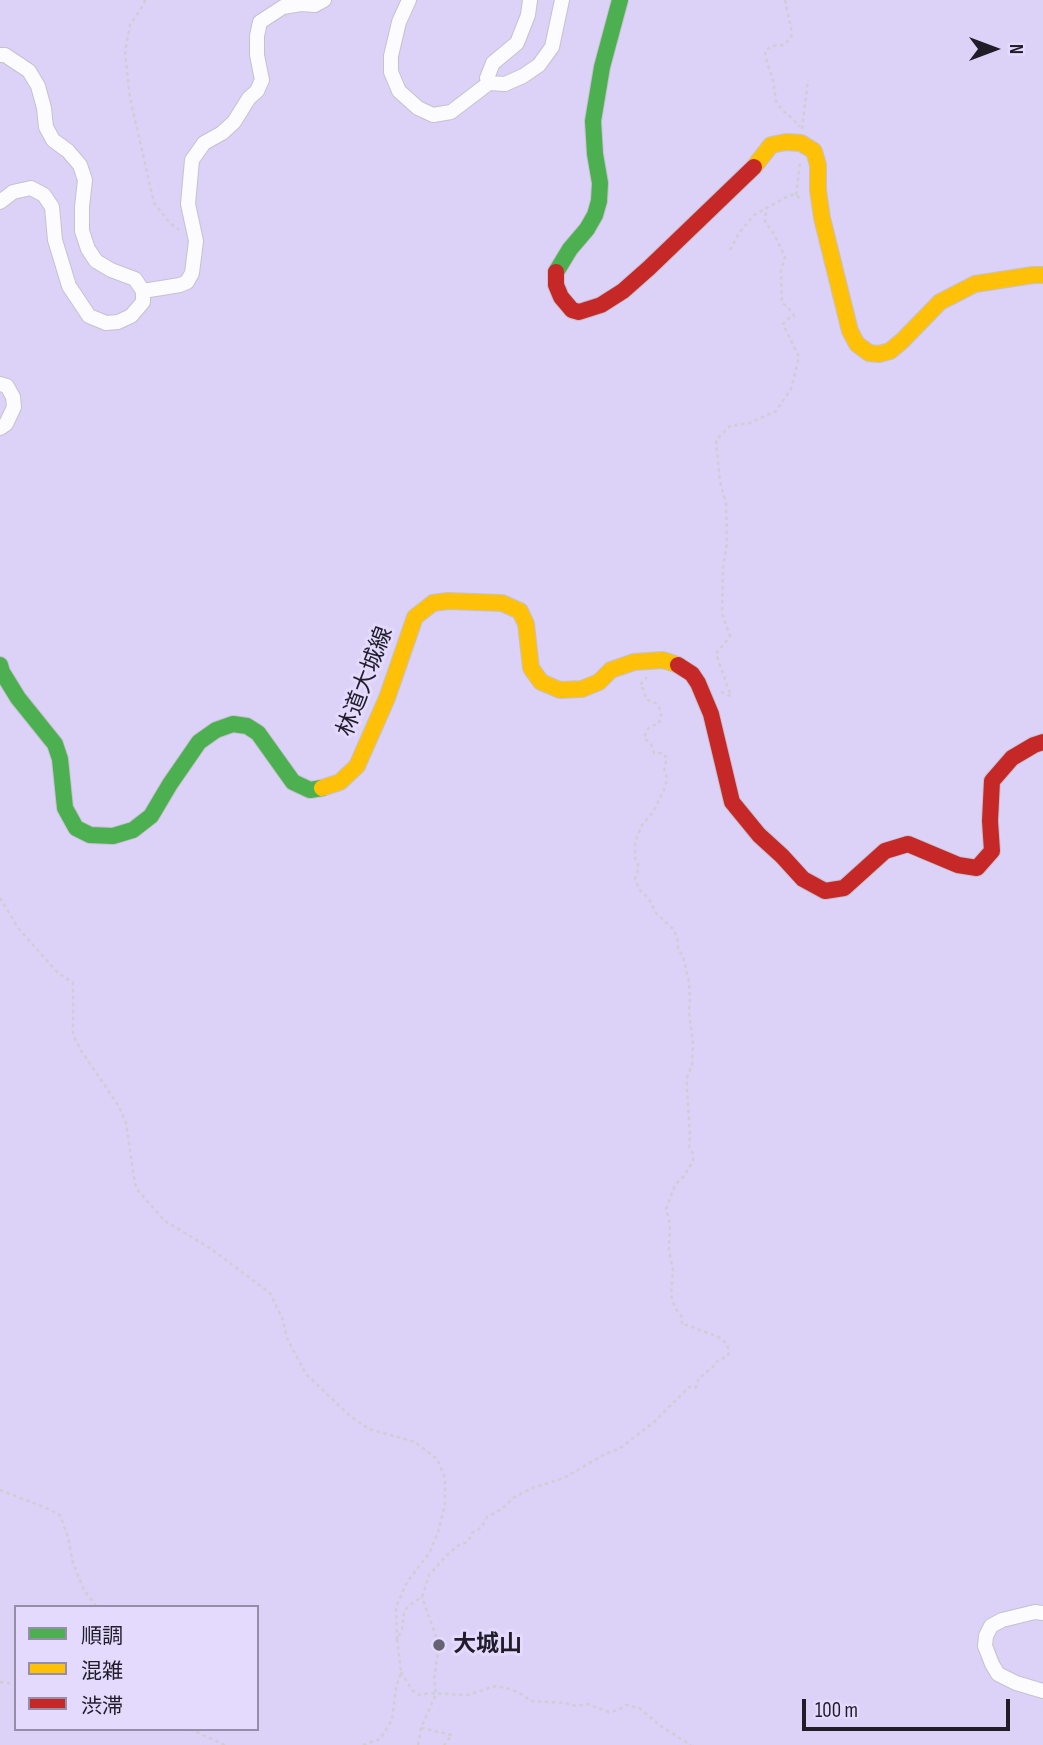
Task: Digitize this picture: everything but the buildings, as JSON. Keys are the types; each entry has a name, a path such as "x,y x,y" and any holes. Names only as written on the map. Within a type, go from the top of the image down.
{"street":[{"path":"143,292 187,282 192,273 196,241 188,204 192,160 204,143 234,122 249,98 257,91 262,80 257,55 260,22 283,7 315,5 324,0"},
{"path":"409,0 399,22 391,56 391,72 399,90 418,108 433,115 451,112 489,83 505,84 539,65 552,47 562,0"},
{"path":"489,83 487,78 493,63 516,43 528,15 530,0"},
{"path":"620,0 602,67 593,121 600,183 599,201 587,229 556,272 556,285 561,297 572,310 579,312 601,305 623,290 757,164 771,145 786,142 801,143 814,151 818,164 822,218 850,331 858,344 869,353 890,351 940,302 975,284 1043,275"},
{"path":"0,55 5,55 29,71 38,86 46,127 53,140 68,151 80,165 85,180 82,231 88,250 96,261 111,271 135,279 143,292 143,302 131,316 118,322 106,323 89,316 69,285 55,240 52,207 44,195 32,188 13,192 0,202"},
{"path":"0,384 7,386 13,397 14,407 6,424 0,428"},
{"name":"林道大城線","path":"0,665 18,698 55,744 60,760 65,808 76,828 90,835 113,836 133,830 151,816 199,742 216,730 233,724 247,726 258,733 293,782 310,790 328,788 341,782 357,766 387,698 415,617 433,603 502,603 520,611 526,624 531,668 541,682 560,690 582,689 599,682 611,670 634,662 663,660 679,665 692,674 711,714 732,802 803,879 825,891 844,888 885,851 908,844 958,865 977,868 992,851 992,781 1012,758 1043,742"},
{"path":"1043,1612 1002,1620 991,1626 985,1646 998,1674 1043,1692"}],"path":[{"path":"145,0 130,25 125,52 130,98 154,203 170,223 196,241"},
{"path":"785,0 792,33 783,45 772,46 765,51 776,101 802,129"},
{"path":"730,250 738,233 754,215 766,207 790,195 796,195 805,201"},
{"path":"720,692 731,696 716,654 730,636 722,614 723,567 727,543 726,503 720,482 716,440 730,426 750,423 776,411 791,389 799,357 783,324 794,316 782,303 781,271 785,257 765,222 766,207"},
{"path":"418,1745 421,1728 436,1694 434,1679 439,1645 422,1597 429,1575 447,1555 459,1545 468,1542 472,1532 482,1527 487,1517 532,1488 564,1478 619,1448 654,1422 689,1387 695,1388 698,1379 716,1362 728,1356 729,1352 727,1344 717,1336 682,1325 682,1317 675,1308 671,1295 673,1270 669,1251 670,1224 666,1209 675,1185 684,1176 692,1161 689,1147 687,1078 692,1065 694,1043 687,967 678,949 678,941 674,930 656,913 635,879 639,867 635,858 635,842 642,825 659,801 667,779 664,768 667,758 662,753 654,753 651,744 644,738 646,730 658,724 661,719 662,710 657,704 646,699 640,685 648,676 655,677"},
{"path":"0,898 19,929 57,972 73,983 73,1035 118,1105 126,1123 135,1184 139,1192 165,1221 210,1248 270,1293 283,1320 287,1338 307,1375 350,1416 369,1429 415,1442 437,1459 445,1478 445,1504 439,1529 430,1552 407,1582 396,1607 401,1672 412,1690 419,1695 467,1695 496,1686 510,1689 530,1701 576,1706 587,1704 609,1712 626,1705 639,1708 662,1727 691,1745"},
{"path":"0,1490 60,1515 73,1563 84,1590 95,1605"},
{"path":"397,1640 408,1606 422,1597"},
{"path":"363,1745 380,1739 393,1720 396,1688 401,1672"},
{"path":"421,1728 452,1735 444,1745"},
{"path":"194,1731 225,1745"}],"shaded area":[{"path":"0,0 1043,0 1043,1745 0,1745"}],"traffic: fast":[{"path":"556,272 587,229 599,201 600,183 593,121 602,67 620,0"},
{"path":"0,665 18,698 55,744 60,759 65,808 76,828 90,835 113,836 133,830 151,816 199,742 216,730 233,724 247,726 258,733 293,782 310,790 322,788"}],"traffic: slow":[{"path":"754,167 771,145 801,143 814,151 818,165 822,218 850,331 857,344 869,353 890,351 940,302 975,284 1043,275"},
{"path":"322,788 340,782 357,766 387,698 415,617 433,603 502,603 520,611 526,624 531,668 541,682 560,690 582,689 599,682 611,670 634,662 663,660 678,665"}],"traffic: jam":[{"path":"556,272 556,285 561,297 572,310 579,312 601,305 623,291 649,268 754,167"},
{"path":"678,665 692,674 711,714 732,802 759,835 803,879 825,891 844,888 885,851 908,844 958,865 977,868 992,851 992,781 1012,758 1043,742"}],"place":[{"name":"大城山","path":"439,1645"}]}
